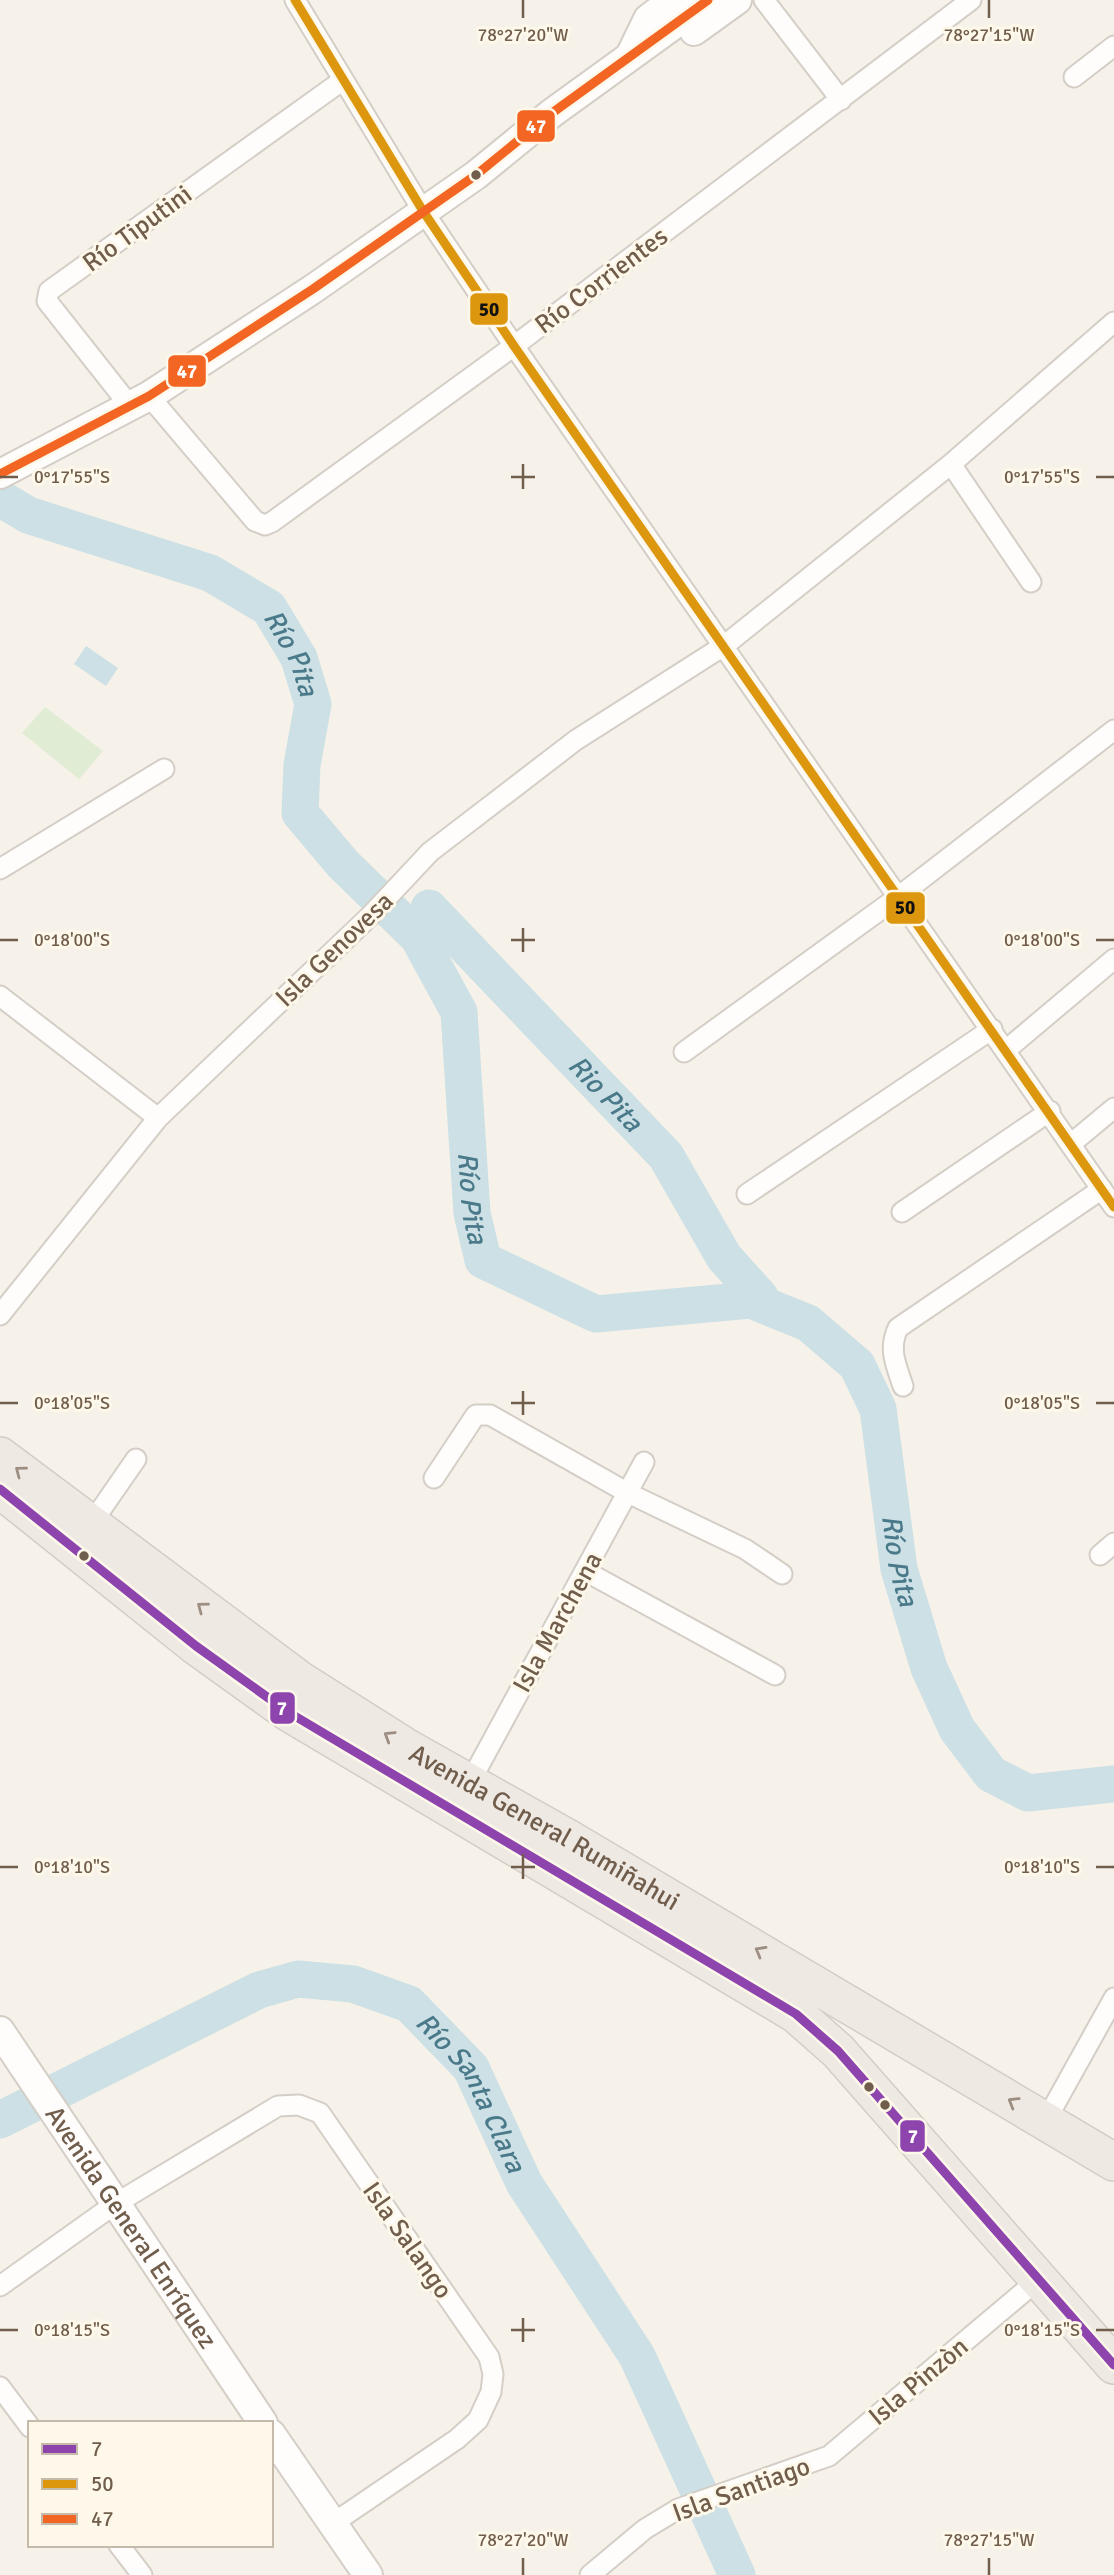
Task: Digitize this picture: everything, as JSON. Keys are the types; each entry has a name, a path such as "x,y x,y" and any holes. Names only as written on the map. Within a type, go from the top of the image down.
{"highway":[{"name":"Avenida General Rumiñahui","path":"0,1456 301,1681 407,1748 470,1782 1114,2162"},
{"name":"Avenida General Rumiñahui","path":"0,1489 196,1646 288,1712 796,2014 838,2051 1114,2365"}],"main road":[{"path":"628,60 648,19 673,0"},
{"path":"0,474 139,401 313,289 708,0"},
{"path":"628,60 677,44 737,0"},
{"name":"Avenida General Enríquez","path":"0,2032 58,2122 262,2421"},
{"path":"273,2437 368,2575"}],"street":[{"path":"295,0 423,211 514,346 1050,1111 1114,1207"},
{"path":"764,0 841,100"},
{"name":"Río Corrientes","path":"139,401 255,520 265,525 514,346 971,0"},
{"path":"1074,78 1114,46"},
{"name":"Río Tiputini","path":"139,401 47,301 49,291 343,80"},
{"name":"Isla Genovesa","path":"0,1315 158,1118 370,916 430,852 576,740 724,645 951,464 1114,322"},
{"path":"951,464 1031,582"},
{"path":"684,1052 898,897 1114,730"},
{"path":"0,869 164,769"},
{"path":"1006,1050 1114,959"},
{"path":"0,996 158,1118"},
{"path":"747,1194 992,1029"},
{"path":"1072,1143 1114,1108"},
{"path":"902,1212 1050,1111"},
{"path":"903,1386 892,1354 892,1340 898,1328 1102,1189"},
{"path":"434,1478 473,1419 486,1414 628,1493 745,1549 782,1574"},
{"path":"91,1524 136,1459"},
{"name":"Isla Marchena","path":"470,1782 644,1462"},
{"path":"585,1571 775,1675"},
{"path":"1045,2122 1114,1998"},
{"name":"Isla Salango","path":"0,2286 115,2204 278,2106 299,2105 320,2113 489,2357 494,2374 491,2392 478,2420 457,2439 332,2524"},
{"name":"Isla Pinzòn","path":"829,2456 1039,2279"},
{"path":"0,2388 28,2424"},
{"name":"Isla Santiago","path":"590,2575 645,2529 677,2509 829,2456"},
{"path":"121,2547 142,2575"}],"green space":[{"path":"45,707 103,751 79,779 22,733"}],"shaded area":[{"path":"86,646 118,668 106,686 74,664"}],"waterway":[{"name":"Río Pita","path":"0,498 28,515 210,573 269,608 299,658 313,704 302,765 300,813 343,864 418,937 459,1012 472,1213 483,1260 596,1314 751,1300 808,1323 857,1365 878,1409 899,1569 929,1668 957,1729 991,1774 1028,1793 1114,1784"},
{"name":"Rio Pita","path":"429,908 666,1156 724,1257 760,1297"},
{"name":"Río Santa Clara","path":"0,2120 259,1990 298,1979 353,1984 409,2004 471,2068 524,2183 637,2356 737,2575"}],"transit line":[{"name":"50","path":"295,0 423,211 514,346 1114,1207"},
{"name":"47","path":"0,474 149,396 313,289 476,175 552,113 708,0"},
{"name":"7","path":"0,1489 196,1646 288,1712 796,2014 838,2051 1114,2365"}]}
